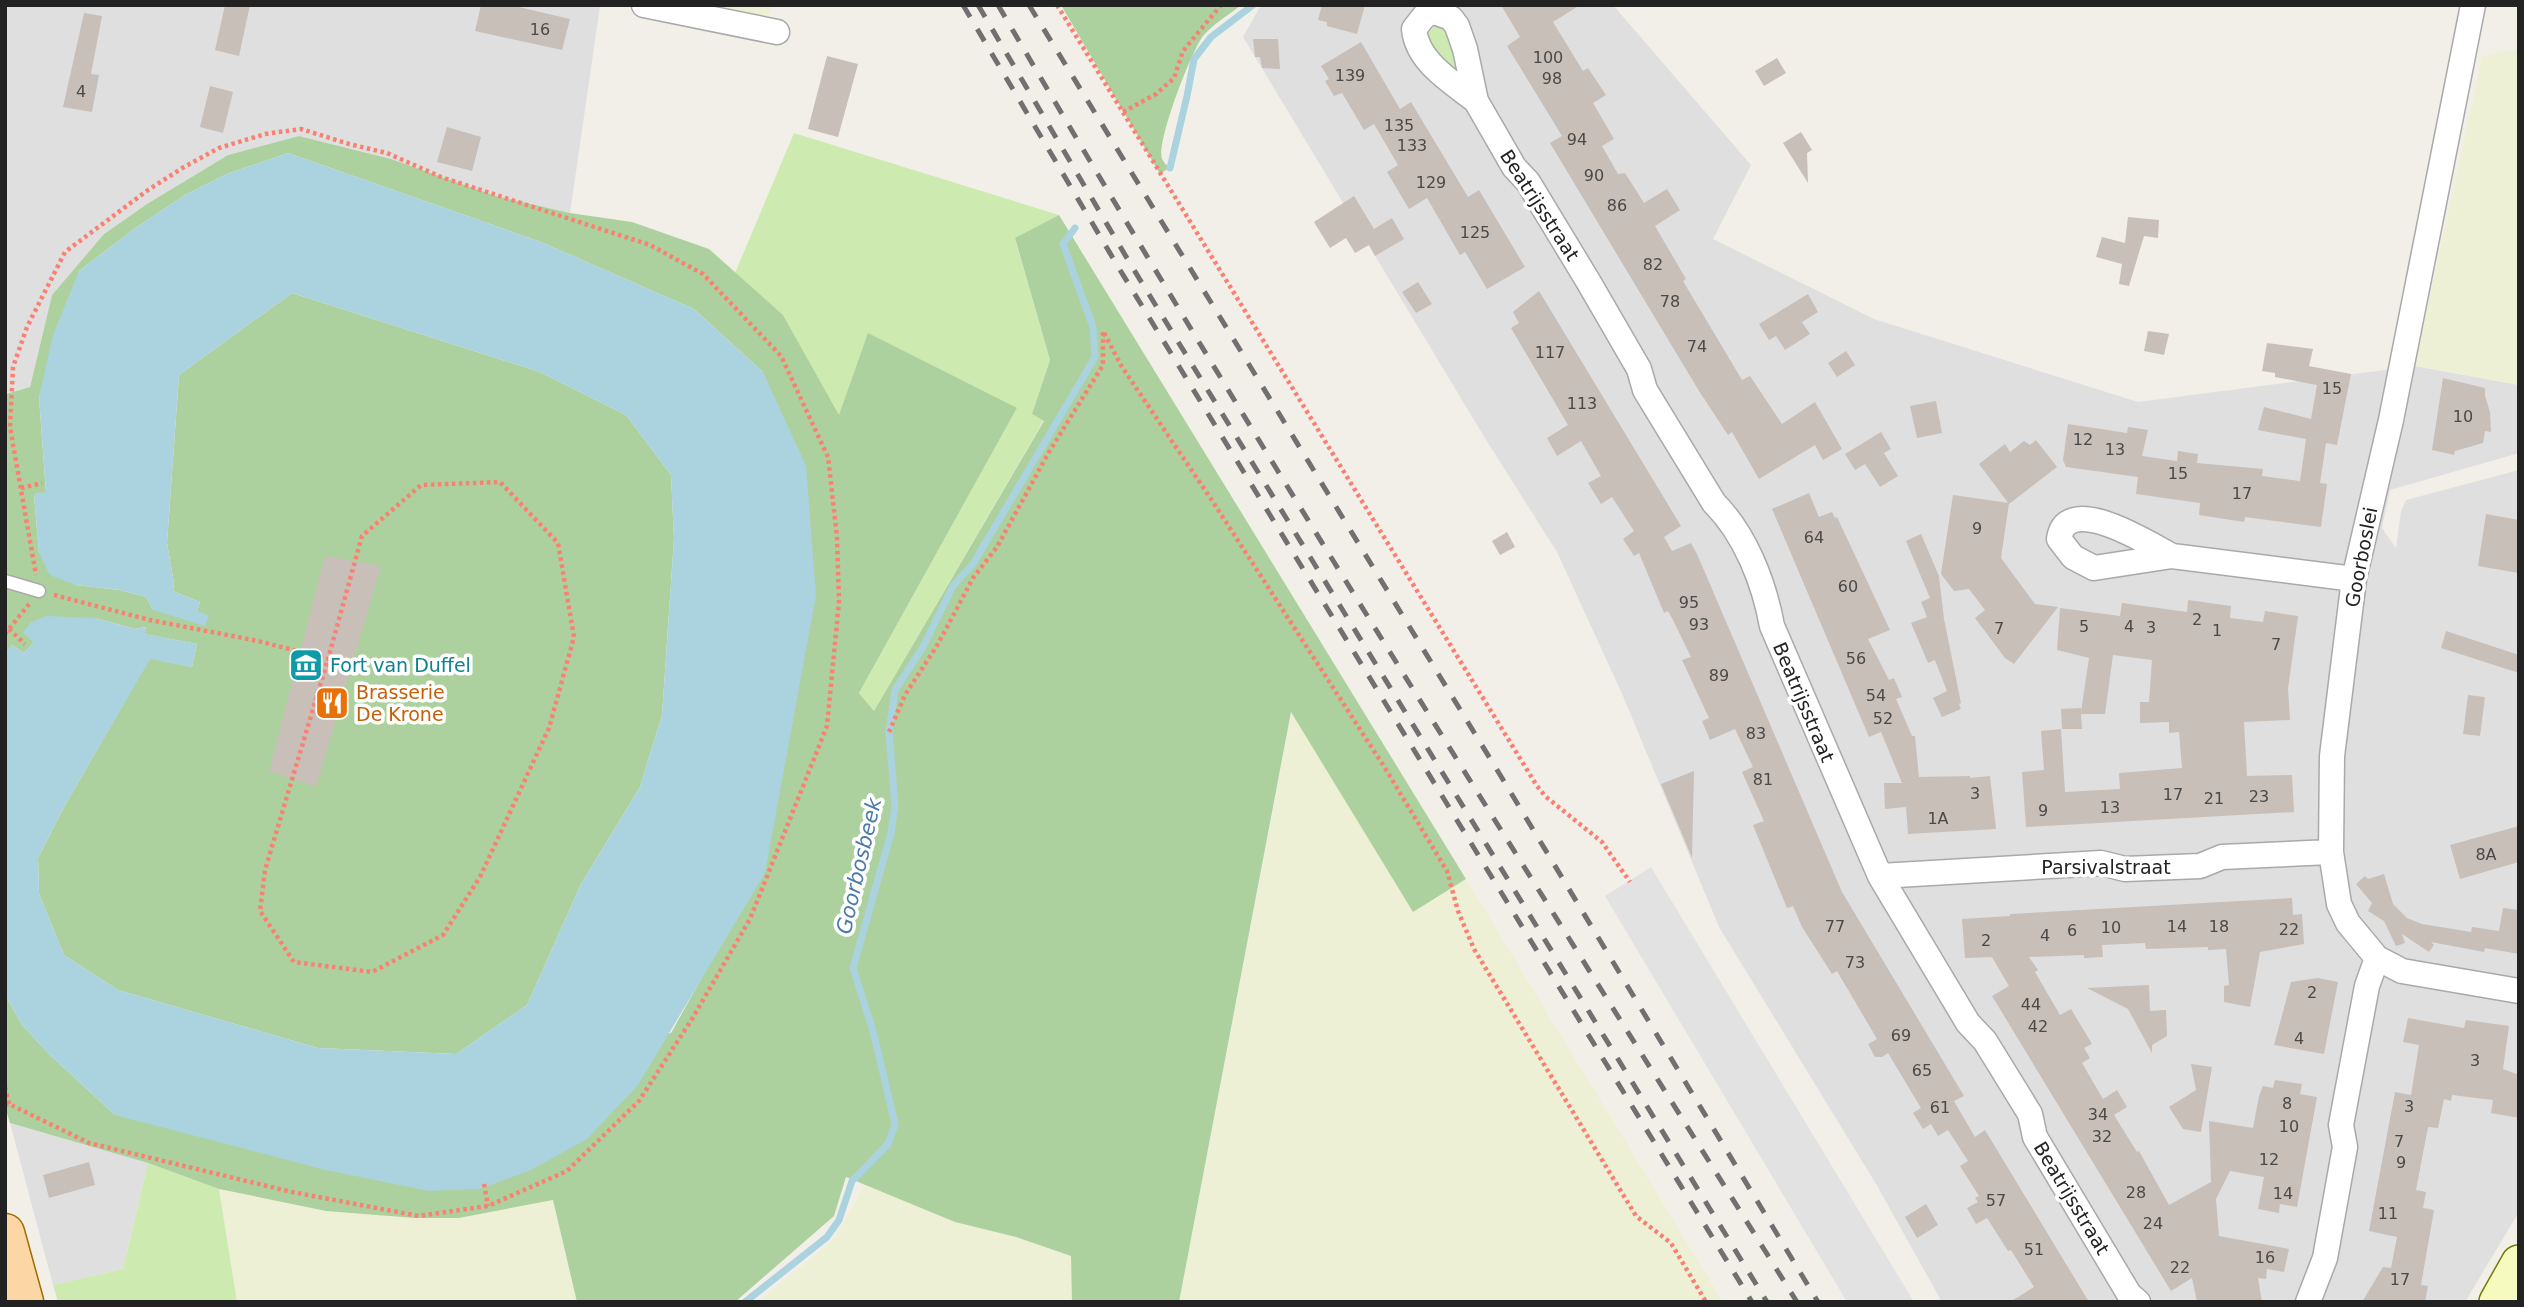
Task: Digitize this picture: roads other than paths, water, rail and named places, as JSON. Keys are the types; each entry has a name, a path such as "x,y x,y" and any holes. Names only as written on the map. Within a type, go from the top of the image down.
{"main road":[{"path":"5,1233 24,1302"}],"street":[{"path":"644,5 777,32"},
{"name":"Goorboslei","path":"2473,5 2391,420 2354,579 2332,756 2331,852 2339,904 2348,923 2377,958 2402,971 2519,991"},
{"name":"Beatrijsstraat","path":"1476,101 1514,167 1528,182 1595,292 1639,369 1645,390 1714,503 1729,517 1741,538 1768,601 1772,626 1880,876 1968,1023 1985,1041 2030,1114 2035,1137 2129,1294 2138,1302"},
{"path":"2172,556 2354,579"},
{"name":"Parsivalstraat","path":"1880,876 2101,863 2125,869 2200,866 2222,857 2331,852"},
{"path":"2308,1302 2325,1258 2345,1147 2341,1125 2367,986 2377,958"},
{"path":"2497,1302 2519,1263"}],"lane":[{"path":"5,581 39,591"}],"water":[{"path":"288,153 541,242 694,309 763,372 806,466 816,595 765,873 638,1085 587,1139 531,1170 480,1189 429,1191 326,1170 115,1115 22,1025 5,995 5,654 12,645 24,653 34,642 23,633 30,623 46,616 95,618 135,629 147,627 145,634 197,644 192,667 150,659 64,807 38,858 39,894 64,955 118,990 318,1048 456,1054 527,1005 581,884 640,787 662,715 674,539 671,475 626,415 540,372 292,293 179,375 167,543 173,591 200,602 197,611 209,616 205,626 153,610 146,597 120,590 76,585 50,575 39,553 34,494 46,492 39,397 53,335 79,271 185,195 227,174"}],"waterway":[{"name":"Goorbosbeek","path":"1170,168 1194,59 1211,37 1253,5"},
{"name":"Goorbosbeek","path":"745,1302 827,1237 839,1220 852,1181 888,1144 895,1124 873,1031 853,968 891,833 895,806 889,732 895,690 923,647 953,586 973,564 1095,357 1093,327 1063,244 1075,228"}],"railway":[{"path":"963,5 1120,270 1752,1302"},
{"path":"978,5 1131,265 1767,1302"},
{"path":"998,5 1292,495 1797,1302"},
{"path":"1029,5 1502,778 1818,1302"}],"place":[{"name":"Fort van Duffel","path":"306,665"},
{"name":"Brasserie De Krone","path":"332,703"}]}
